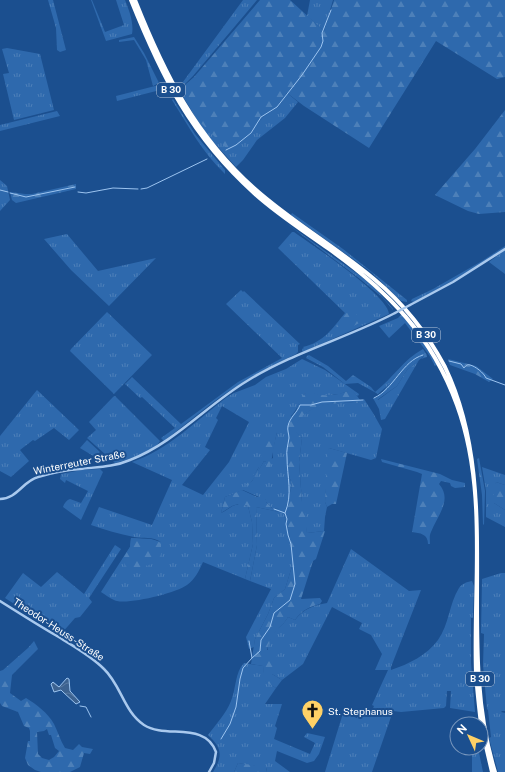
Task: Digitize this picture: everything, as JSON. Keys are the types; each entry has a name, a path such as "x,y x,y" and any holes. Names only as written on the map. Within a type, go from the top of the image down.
{"highway":[{"name":"B 30","path":"131,0 151,51 176,98 201,136 268,206 373,282 403,312 431,350 451,390 458,406 468,442 476,501 478,574 476,674 480,716"},
{"name":"B 30","path":"135,0 155,49 177,92 196,124 230,168"},
{"name":"B 30","path":"478,584 482,701 487,738 495,772"},
{"name":"B 30","path":"488,756 492,772"}],"street":[{"name":"Winterreuter Straße","path":"0,499 5,499 12,496 28,482 37,477 79,469 99,468 139,457 163,443 225,395 260,373 286,360 395,313 453,282 505,249"},
{"name":"Theodor-Heuss-Straße","path":"0,601 100,664 114,680 130,711 143,724 156,730 190,732 209,741 216,752 214,764 209,772"}],"green space":[{"path":"48,0 53,0 66,50 60,52 57,50 56,28"},
{"path":"91,0 105,32 124,25 116,0 125,0 132,21 132,34 106,41"},
{"path":"243,0 257,0 193,76 185,84 180,86"},
{"path":"260,0 290,0 324,31 334,0 505,0 505,77 497,79 436,41 369,148 304,106 287,93 279,106 263,117 250,133 235,145 226,148 196,118 179,90 194,77"},
{"path":"310,0 333,0 324,31 307,16"},
{"path":"134,37 159,83 153,86 146,60 134,40 119,42 119,40"},
{"path":"7,48 40,54 54,110 14,120 3,74 9,73 2,49"},
{"path":"161,85 164,89 117,101 116,96"},
{"path":"287,93 298,102 285,118 257,140 243,160 236,167 208,136 196,118 250,133 263,117 279,106"},
{"path":"173,99 195,134 225,170 225,174 209,157 196,139 172,100"},
{"path":"505,110 505,212 479,214 468,211 435,195 475,149"},
{"path":"57,111 60,116 0,131 0,125"},
{"path":"0,180 7,186 10,200 0,211"},
{"path":"76,184 76,189 16,203 12,200 10,192 32,194"},
{"path":"292,213 343,249 407,300 407,302 401,301 371,272 291,215"},
{"path":"286,223 362,277 375,288 393,310 382,297 360,279"},
{"path":"292,232 332,259 363,283 376,295 385,306 389,314 303,352 303,347 317,342 327,334 345,313 278,248"},
{"path":"67,234 98,271 156,258 109,306 71,270 44,239"},
{"path":"505,246 505,248 454,280 414,302 411,301 412,299 433,289 482,261"},
{"path":"505,250 505,274 489,262"},
{"path":"241,290 243,292 244,291 300,344 298,345 298,352 253,376 229,391 164,441 161,438 175,428 142,397 140,398 125,384 132,377 181,424 238,382 282,358 226,304"},
{"path":"350,309 357,315 361,322 342,331 336,326"},
{"path":"107,312 152,355 114,394 70,351"},
{"path":"402,314 416,331 437,365 435,366 429,355 405,323 389,338 379,326 398,318"},
{"path":"423,349 427,357 421,359 424,356 423,355 378,394 358,383 345,384 323,367 306,358 309,355 328,366 346,381 353,375 371,387 375,392 410,358"},
{"path":"423,355 424,356 407,370 397,386 377,400 376,398 410,362"},
{"path":"302,359 325,370 359,394 358,396 348,391 340,394 321,396 312,393 305,393 291,416 288,472 292,485 284,515 289,532 293,563 285,589 274,598 268,614 255,639 254,647 249,649 246,637 271,589 250,581 257,545 256,507 279,512 279,509 272,508 266,500 243,490 225,497 221,513 236,505 248,506 252,522 253,544 245,579 203,562 196,575 187,585 164,594 124,602 111,599 101,592 130,547 131,538 151,539 161,542 151,538 138,538 123,535 91,525 99,507 152,525 172,480 132,462 145,457 170,442 227,397 255,385 266,377 286,369","holes":["222,406 249,422 229,462 203,495 182,485 210,450 205,447 218,420 216,418","277,432 273,449 273,458 266,462 264,461 252,481 247,485 260,466"]},
{"path":"448,359 476,366 493,379 489,382 475,374 450,365"},
{"path":"419,360 385,419 381,420 379,409 373,398 378,400 397,386 407,370"},
{"path":"37,390 79,430 69,440 54,428 35,441 33,440 20,450 29,461 11,477 0,471 0,436"},
{"path":"308,390 316,394 325,395 350,391 362,400 359,403 320,406 301,417 297,424 295,431 302,438 299,462 302,502 305,503 307,533 325,531 316,559 313,561 301,599 320,598 322,601 320,604 303,611 295,620 288,617 272,637 267,650 279,650 272,674 282,680 276,688 264,681 263,666 251,664 255,639 268,614 274,598 285,589 293,563 289,532 284,515 292,485 288,472 287,428 288,420 296,411 300,399"},
{"path":"115,396 160,441 152,449 146,452 133,458 115,463 87,438 96,430 89,422"},
{"path":"364,399 382,429 376,458 371,460 329,448 325,502 327,507 324,531 307,533 302,502 299,462 302,438 294,431 297,423 306,412 320,406 335,403 357,403"},
{"path":"277,431 270,468 266,469 266,462 264,461 255,477 248,486 246,485 258,469 268,433"},
{"path":"87,440 100,452 95,457 80,448"},
{"path":"329,448 347,453 336,504 332,504 327,507 325,502 327,453"},
{"path":"479,458 485,491 484,525 477,459"},
{"path":"381,459 440,474 452,480 465,483 465,487 455,488 451,486 450,483 441,481 439,484 443,490 444,502 430,534 430,544 428,544 425,536 412,532 422,474 382,462"},
{"path":"482,467 505,475 505,485 496,482 494,503 505,510 505,527 486,517 486,491"},
{"path":"100,469 103,472 81,520 63,507 64,504 70,499 81,503 88,491 66,480 65,483 60,479 61,474 82,470"},
{"path":"496,482 505,485 505,510 494,503 494,487"},
{"path":"242,490 257,497 263,497 272,508 279,509 279,512 256,507 257,545 250,581 245,579 253,544 252,522 248,506 245,505 246,511 242,512 238,504 221,513 225,497"},
{"path":"131,538 154,540 161,543 161,554 157,562 143,567 136,573 129,570 122,560 130,547"},
{"path":"115,545 121,549 89,598 92,602 80,617 75,618 61,634 5,598 23,573 41,587 57,572 84,594"},
{"path":"351,549 409,591 421,590 391,670 423,655 434,645 445,628 453,601 459,588 464,583 472,581 474,586 473,618 471,618 471,663 475,712 450,708 451,691 447,691 446,706 444,708 401,712 393,711 372,772 325,772 343,713 357,718 359,711 370,715 374,706 372,705 388,670 375,670 382,654 371,635 359,629 362,623 332,607 303,664 282,680 272,674 268,656 268,646 277,629 288,617 295,620 309,608 327,603"},
{"path":"505,573 505,711 501,712 505,713 505,772 498,772 489,738 491,737 483,665 484,634 481,633 482,579"},
{"path":"34,641 38,649 12,675 10,693 21,701 26,698 45,713 54,724 65,748 73,750 79,744 82,747 93,749 90,754 84,753 80,767 70,772 41,772 28,765 25,758 28,741 30,741 29,728 24,726 18,712 2,706 0,703 0,671 28,648","holes":["47,729 49,735 51,735 55,748 59,751 49,760 42,758 38,754 37,732"]},
{"path":"244,663 263,666 265,681 276,688 265,704 282,704 275,726 277,728 274,739 310,754 315,743 304,737 307,733 325,737 319,754 314,761 307,763 277,751 275,761 290,772 266,772 267,768 238,763 234,772 213,772 220,757 220,752 216,744 208,735 224,715 229,706 233,696 237,676"},
{"path":"472,756 480,756 483,772 472,772"},
{"path":"238,763 267,767 266,772 234,772"}],"water":[{"path":"67,678 69,679 70,691 80,702 76,704 61,690 54,692 51,684 53,682 59,687"}],"waterway":[{"path":"226,150 236,145 251,133 261,117 277,107 302,75 321,47 323,41 322,33 331,10"},
{"path":"141,189 147,188 207,159"},
{"path":"10,193 26,197 75,187"},
{"path":"78,192 86,193 113,188 138,189"},
{"path":"0,190 8,192"},
{"path":"374,398 381,394 409,363 423,355"},
{"path":"449,361 461,364 464,368 467,365 477,368 486,378 505,385"},
{"path":"285,513 289,499 287,455 289,438 288,428 290,420 300,405 311,405 322,402 363,400"},
{"path":"252,658 260,651 261,640 270,627 274,613 290,600 295,584 291,544 286,524 287,519 285,513 274,509"},
{"path":"221,739 230,724 236,707 243,668 252,658 249,641"},
{"path":"80,706 86,707 91,717"}],"place":[{"name":"St. Stephanus","path":"312,730"}]}
